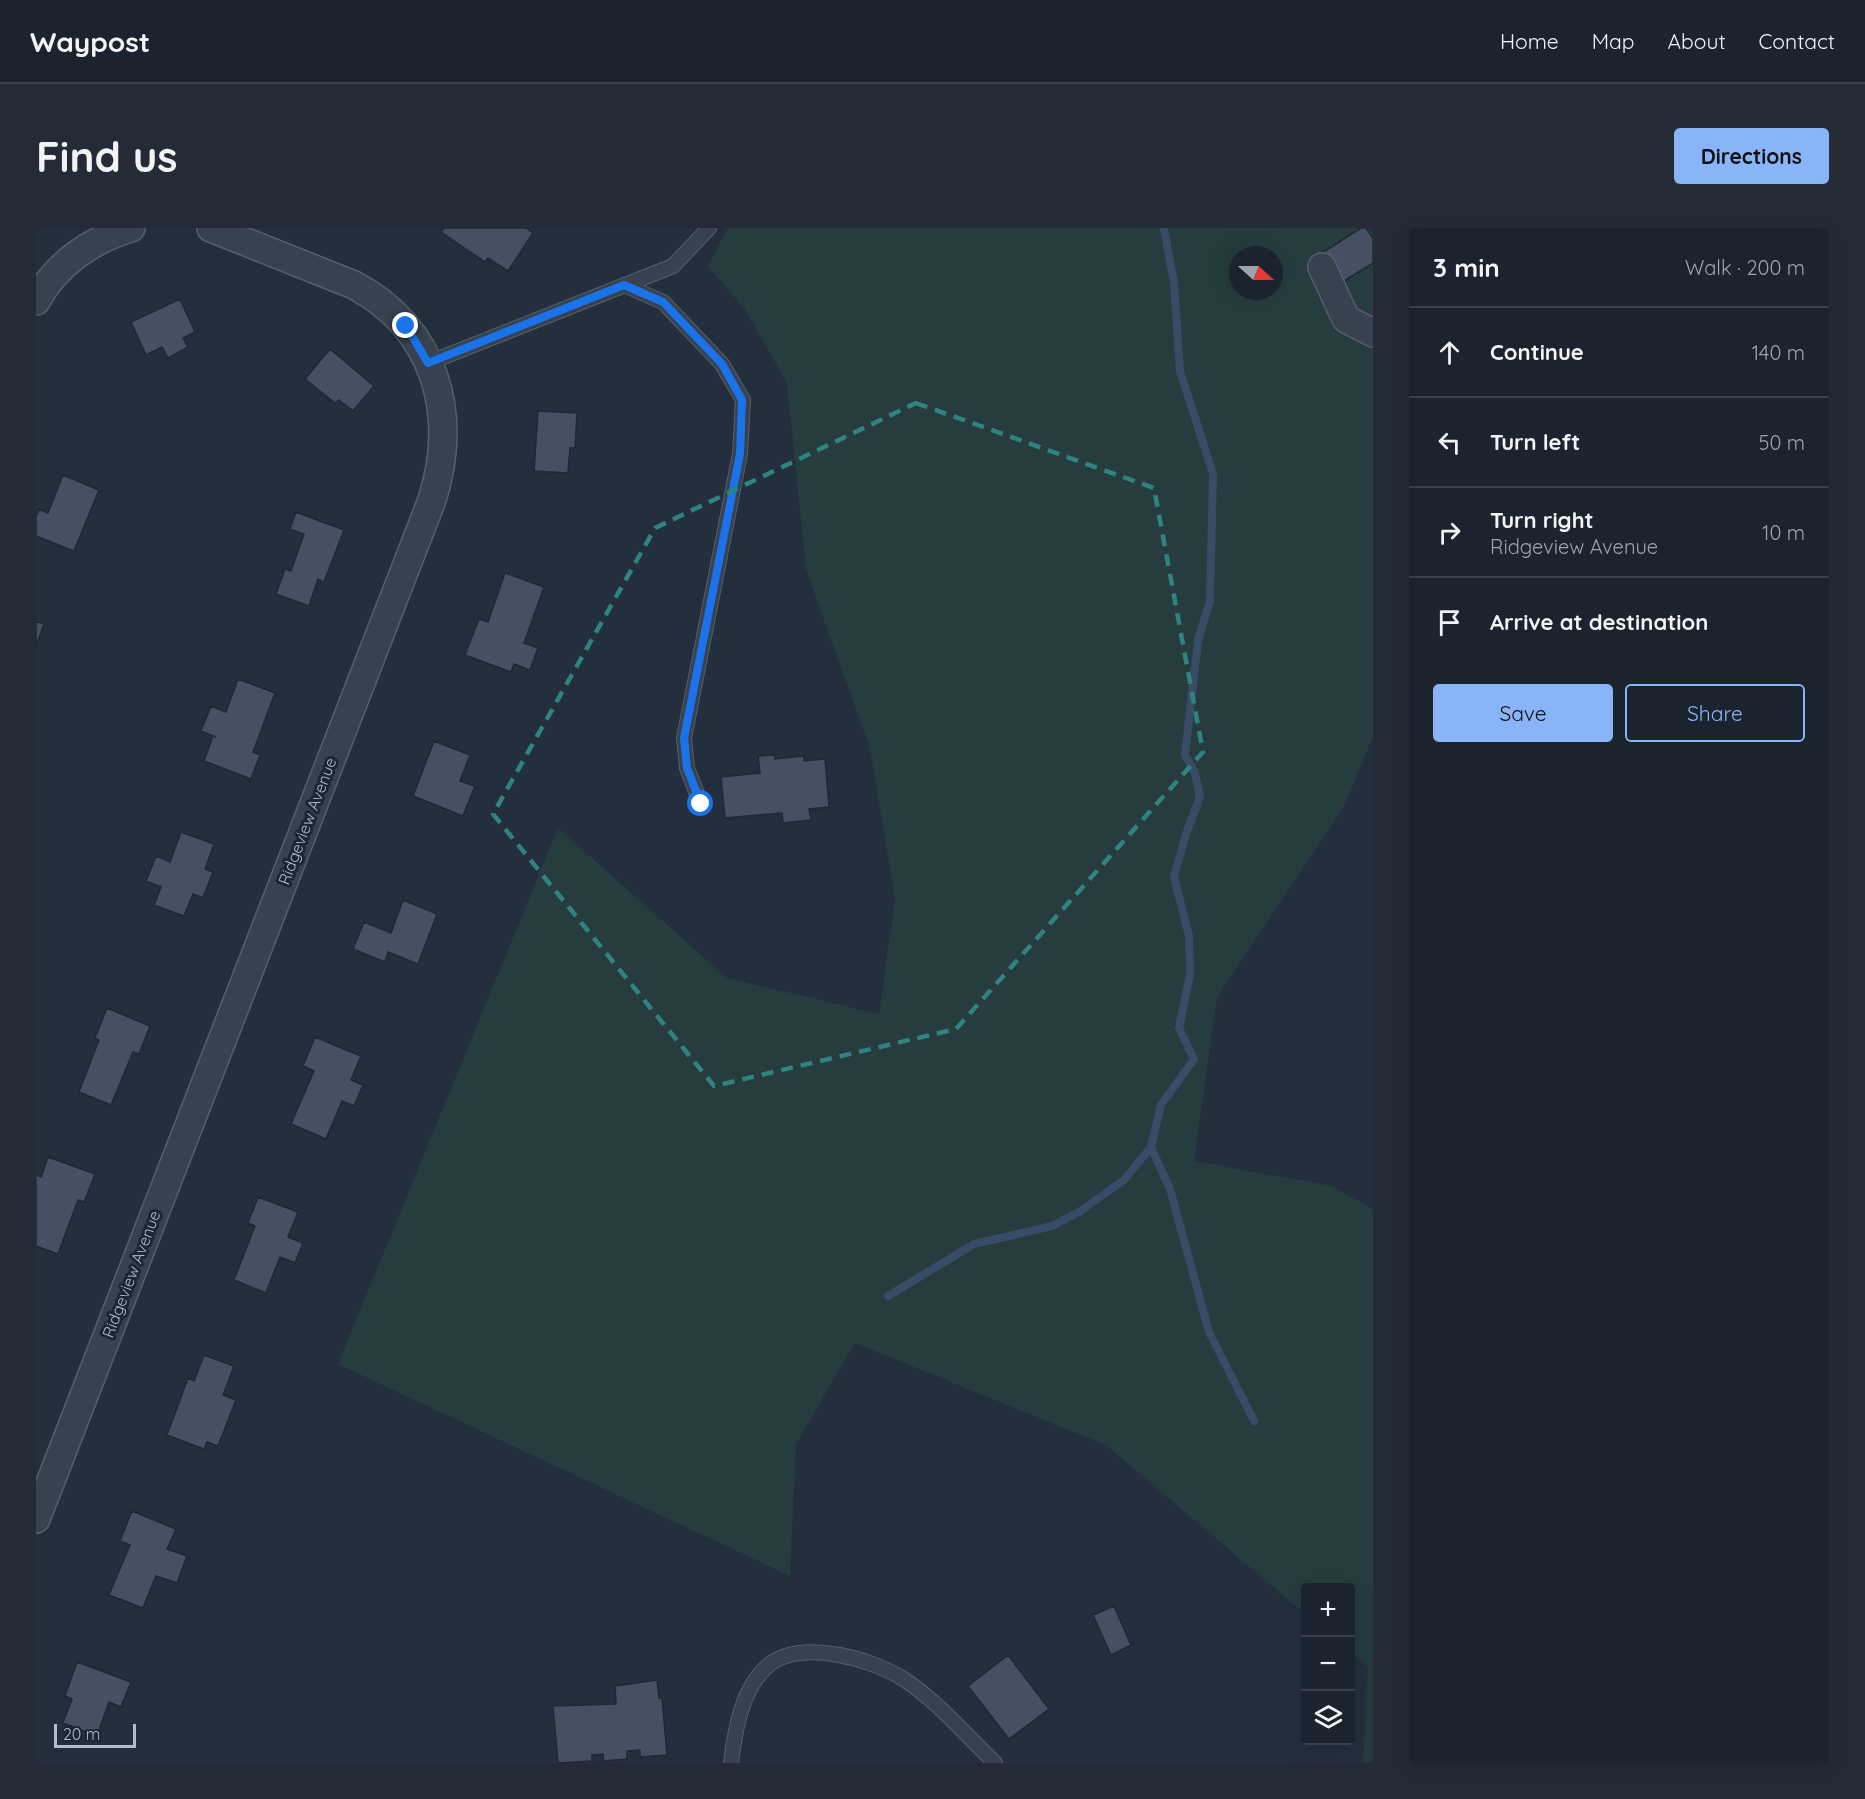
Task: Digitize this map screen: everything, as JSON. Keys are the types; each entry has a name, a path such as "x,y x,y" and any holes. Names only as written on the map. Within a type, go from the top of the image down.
{"street":[{"path":"36,301 51,278 68,261 103,239 130,228"},
{"name":"Ridgeview Avenue","path":"36,1519 432,500 443,456 442,407 428,363 406,326 375,296 354,285 211,228"},
{"path":"1322,267 1346,319 1373,333"}],"lane":[{"path":"428,363 673,266 709,228"},
{"path":"624,285 663,302 722,364 742,400 740,454 684,738 687,768 701,804"},
{"path":"731,1763 734,1731 750,1689 771,1664 801,1653 832,1653 867,1662 904,1679 939,1708 995,1763"}],"highlighted area":[{"path":"916,403 1154,488 1203,752 956,1029 714,1086 493,814 655,528"}],"green space":[{"path":"728,228 1373,228 1373,736 1345,805 1217,997 1194,1161 1332,1186 1373,1209 1373,1763 1363,1763 1368,1667 1355,1656 1355,1583 1301,1583 1301,1611 1106,1445 855,1343 796,1444 790,1576 338,1364 558,828 727,978 879,1014 895,899 870,748 806,570 787,383 746,311 708,266"}],"building":[{"path":"444,228 526,228 533,233 508,271 488,258 485,262 441,232"},
{"path":"1361,228 1366,228 1373,238 1373,263 1341,283 1322,253"},
{"path":"180,299 195,332 183,338 188,347 168,358 162,347 146,355 131,322"},
{"path":"330,349 374,386 353,411 339,400 335,403 305,379"},
{"path":"538,411 577,413 575,448 570,448 568,473 534,471"},
{"path":"63,475 99,490 74,551 36,536 36,517 39,509 48,513"},
{"path":"296,512 344,530 324,582 318,579 309,606 276,594 285,569 291,571 304,534 290,529"},
{"path":"505,573 544,587 524,643 538,648 530,670 514,664 511,672 465,655 479,619 488,622"},
{"path":"36,621 44,624 36,646"},
{"path":"238,679 275,693 253,752 260,755 251,779 204,761 213,736 216,737 201,731 211,706 226,712"},
{"path":"434,741 470,755 460,781 475,786 463,816 413,796"},
{"path":"775,755 775,759 804,756 804,761 825,759 829,807 809,809 811,820 783,823 782,813 725,818 721,777 760,773 758,756"},
{"path":"181,832 214,844 205,869 213,872 203,898 193,894 184,916 154,905 161,887 146,881 156,856 170,862"},
{"path":"403,900 437,914 418,964 388,952 385,962 353,949 364,922 391,933"},
{"path":"107,1008 150,1026 139,1054 133,1052 111,1105 79,1092 99,1040 95,1038"},
{"path":"315,1037 361,1056 351,1080 363,1085 354,1106 342,1101 326,1139 291,1124 314,1071 303,1066"},
{"path":"48,1157 95,1174 84,1202 78,1200 58,1254 36,1246 36,1175 41,1177"},
{"path":"258,1197 298,1212 288,1237 303,1243 295,1263 280,1257 266,1293 234,1280 255,1226 248,1223"},
{"path":"204,1355 234,1366 223,1395 236,1400 218,1446 207,1442 204,1449 167,1435 188,1378 194,1381"},
{"path":"132,1511 176,1529 167,1549 187,1556 177,1583 156,1576 143,1608 109,1595 130,1545 120,1541"},
{"path":"1114,1606 1131,1645 1111,1655 1093,1615"},
{"path":"1008,1655 1049,1709 1009,1739 968,1686"},
{"path":"77,1662 131,1682 121,1707 109,1702 97,1736 63,1723 72,1699 65,1696"},
{"path":"657,1680 659,1698 662,1698 667,1755 640,1757 640,1750 627,1751 627,1759 604,1761 603,1754 592,1755 592,1761 558,1763 553,1706 616,1704 615,1686"}],"waterway":[{"path":"888,1296 974,1244 1052,1226 1079,1212 1124,1180 1151,1147 1161,1105 1194,1059 1179,1028 1190,974 1189,936 1174,877 1186,834 1200,797 1195,773 1185,755 1198,640 1210,601 1213,474 1180,371 1174,283 1164,228"},
{"path":"1151,1147 1170,1189 1209,1332 1254,1421"}],"route":[{"path":"406,326 428,363 624,285 663,302 722,364 742,400 740,454 684,738 687,768 701,804"}]}
